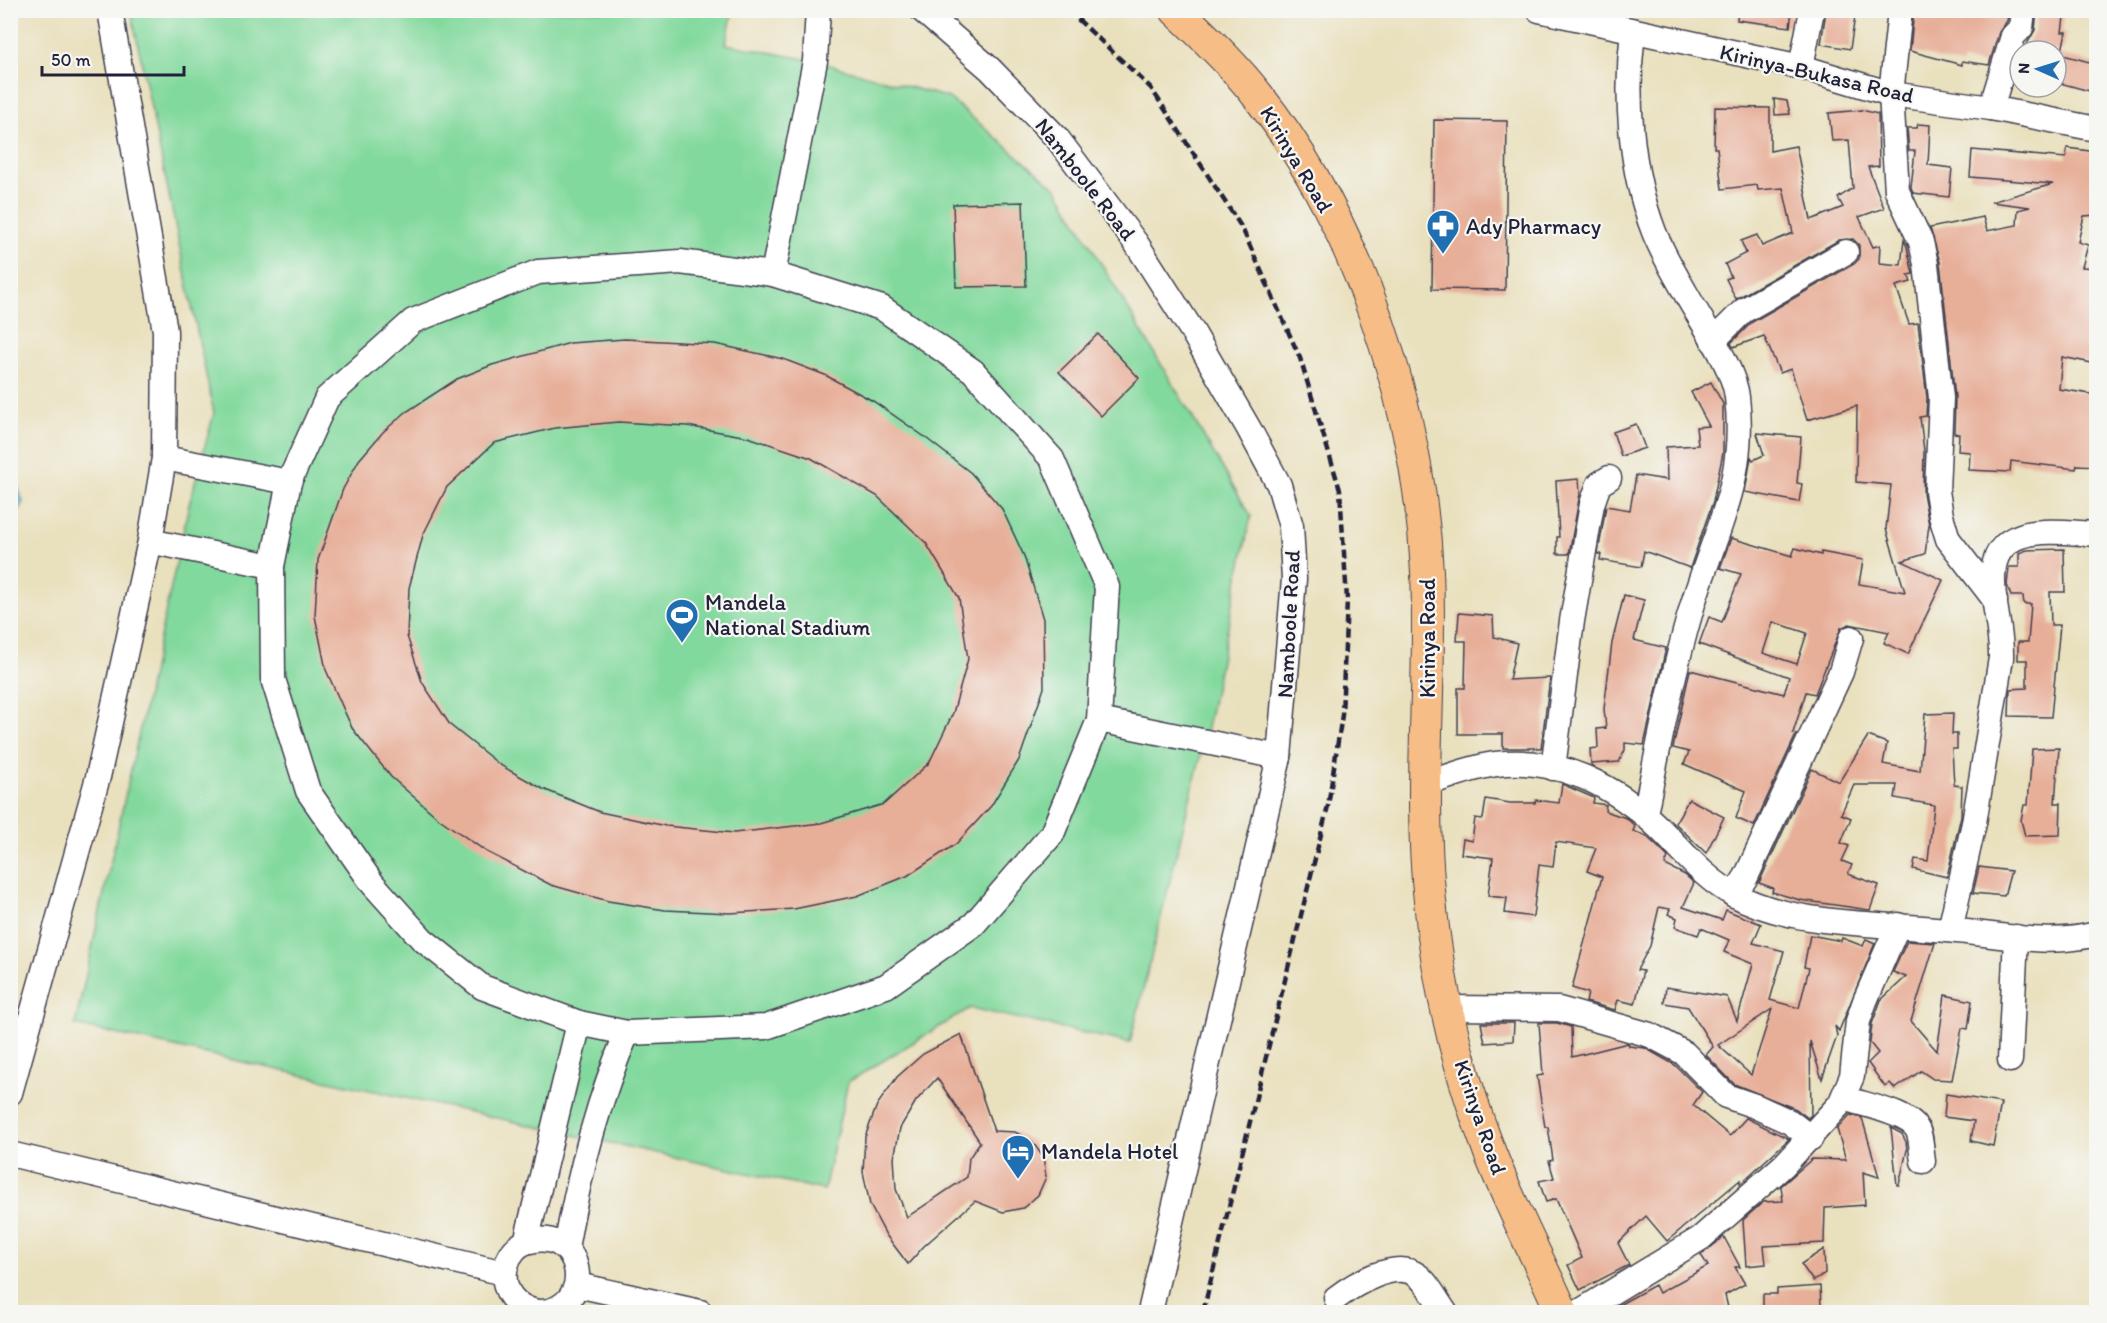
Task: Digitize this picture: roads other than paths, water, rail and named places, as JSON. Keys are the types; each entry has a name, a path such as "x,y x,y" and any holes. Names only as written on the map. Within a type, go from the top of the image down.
{"main road":[{"name":"Kirinya Road","path":"1176,10 1214,46 1258,95 1312,177 1348,250 1398,386 1422,508 1427,575 1426,783 1429,900 1448,1008 1462,1064 1490,1154 1562,1312"}],"street":[{"path":"10,1093 98,777 150,541 164,458 165,332 110,10"},
{"path":"773,274 815,61 818,10"},
{"name":"Namboole Road","path":"922,10 990,69 1057,138 1137,243 1191,329 1279,485 1291,526 1294,579 1279,757 1150,1312"},
{"name":"Kirinya-Bukasa Road","path":"1539,10 1801,67 1891,94 1991,108 2097,129"},
{"path":"1801,67 1812,10"},
{"path":"1900,10 1891,94 1897,191 1921,242 1935,332 1941,398 1937,491 1941,516 1948,539 1995,600"},
{"path":"1991,108 2013,36 2021,28 2023,10"},
{"path":"1633,31 1628,73 1642,195 1655,234 1713,341 1737,395 1738,455 1726,514 1710,550 1671,683 1645,814"},
{"path":"1713,341 1743,311 1846,252"},
{"path":"681,262 773,274 882,308 973,371 1052,459 1107,587 1099,720 1052,834 974,924 886,986 766,1027 627,1033 579,1023 482,987 422,939 372,883 308,791 273,679 272,566 289,482 327,398 413,321 538,272 681,262"},
{"path":"164,458 289,482"},
{"path":"1553,768 1572,621 1592,504 1599,484 1609,478"},
{"path":"1950,930 1974,823 1998,680 2001,638 1995,600 1995,559 2005,545 2024,534 2097,534"},
{"path":"154,542 272,566"},
{"path":"1734,895 1746,877 1806,749 1841,672 1851,638"},
{"path":"1099,720 1279,757"},
{"path":"1426,783 1495,764 1520,763 1553,768 1590,778 1645,814 1706,877 1734,895 1766,907 1803,916 2046,940 2082,938 2097,934"},
{"path":"1579,1312 1701,1238 1811,1138 1844,1098 1851,1076 1858,1022 1898,925"},
{"path":"2010,1060 2016,937"},
{"path":"1448,1008 1559,1009 1586,1019 1650,1035 1684,1053 1726,1096 1762,1108 1790,1122 1811,1138"},
{"path":"526,1242 579,1023"},
{"path":"566,1248 589,1139 610,1071 627,1033"},
{"path":"1844,1098 1895,1113 1915,1126 1919,1131 1923,1161"},
{"path":"10,1154 504,1273"},
{"path":"547,1240 566,1248 576,1265 577,1285 571,1297 562,1306 550,1312 511,1306 504,1273 507,1260 515,1249 526,1242 547,1240"},
{"path":"1336,1298 1366,1278 1408,1270 1418,1275 1445,1312"},
{"path":"577,1285 700,1312"}],"water":[{"path":"10,466 23,502 12,524 10,524"}],"railway":[{"path":"1068,10 1151,88 1242,228 1300,358 1340,490 1347,600 1342,715 1328,806 1203,1312"}],"place":[{"name":"Ady Pharmacy","path":"1443,255"},
{"name":"Mandela National Stadium","path":"682,644"},
{"name":"Mandela Hotel","path":"1018,1180"}]}
